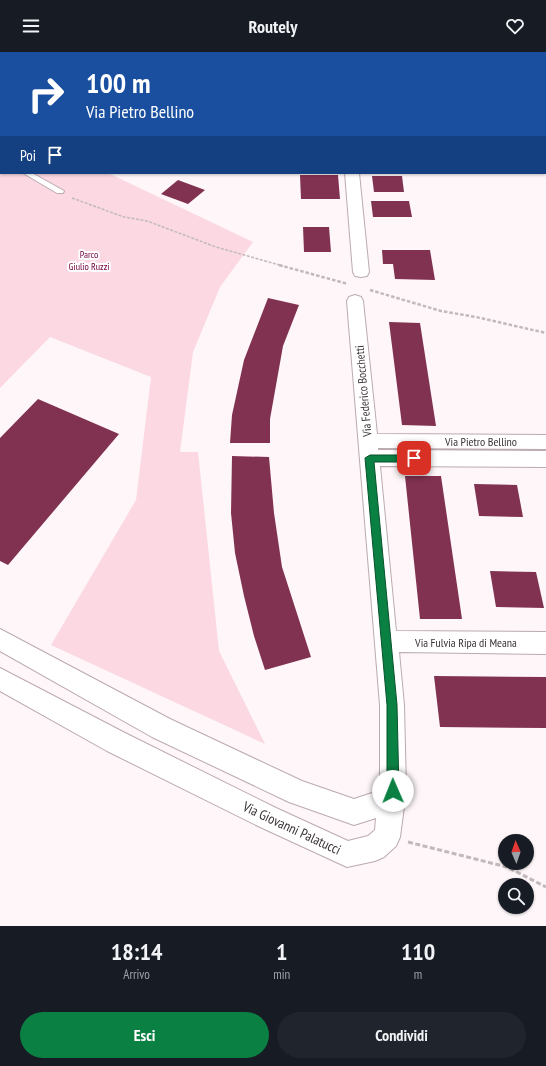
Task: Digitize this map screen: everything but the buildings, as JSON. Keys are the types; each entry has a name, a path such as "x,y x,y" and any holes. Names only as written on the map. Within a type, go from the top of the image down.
{"street":[{"path":"352,174 361,272"},
{"name":"Via Federico Bocchetti","path":"358,292 369,449 392,705 393,791"},
{"name":"Via Pietro Bellino","path":"369,449 546,442"},
{"name":"Via Pietro Bellino","path":"369,449 546,459"},
{"path":"0,639 161,728 298,793 354,812 380,804 393,791"},
{"name":"Via Fulvia Ripa di Meana","path":"386,641 546,643"},
{"name":"Via Giovanni Palatucci","path":"0,679 116,742 347,854 375,848 387,837"},
{"path":"387,837 393,791"}],"lane":[{"path":"29,174 60,191"}],"path":[{"path":"60,191 78,201 124,217 146,221 216,247 358,292 546,333"},
{"path":"387,837 507,867 546,887"}],"green space":[{"name":"Parco Giulio Ruzzi","path":"0,174 110,174 253,242 220,287 193,352 180,452 198,452 219,651 265,744 51,645 136,500 151,377 50,337 0,388"}],"route":[{"path":"393,791 392,705 370,458 414,458"}]}
